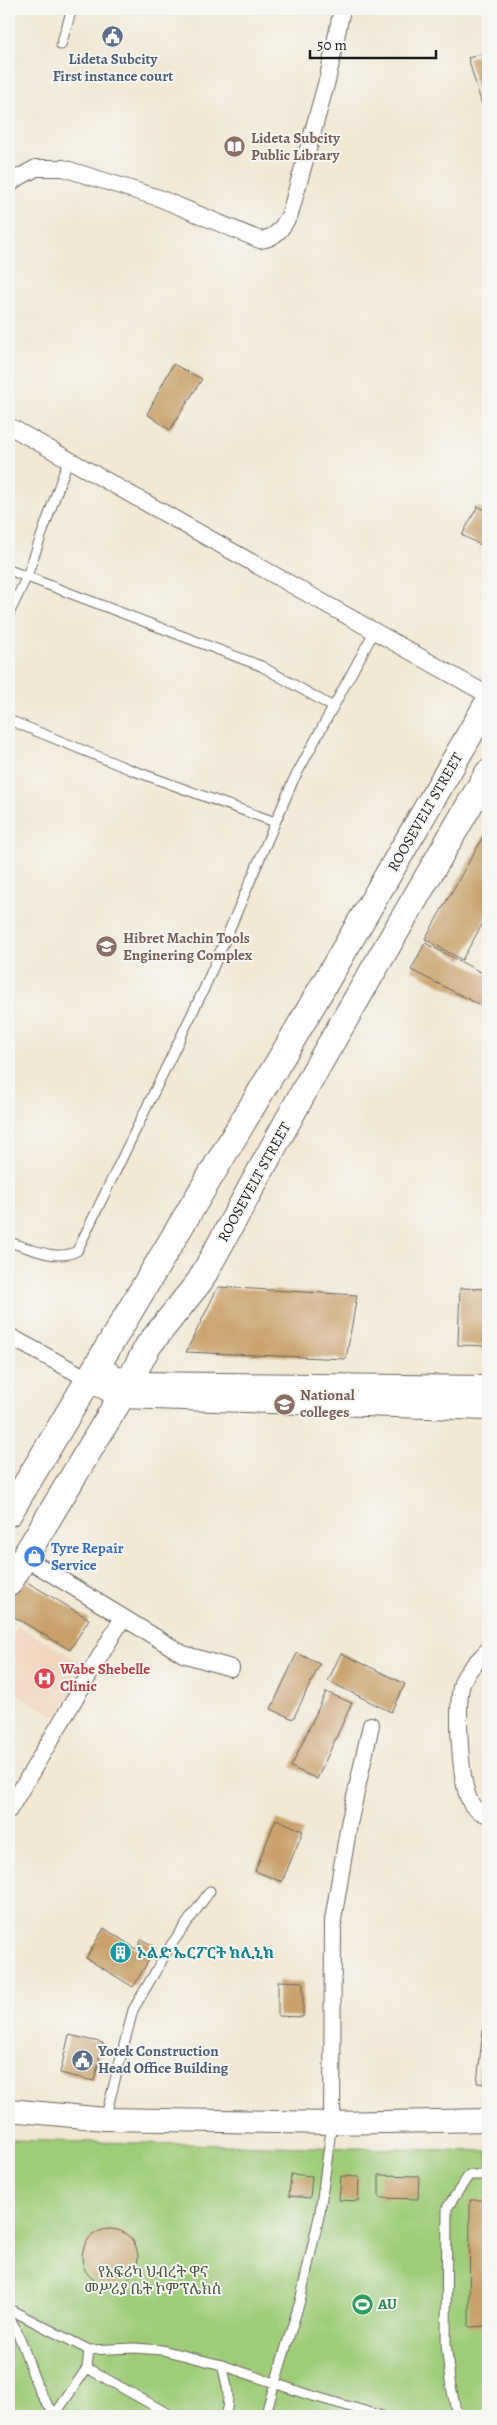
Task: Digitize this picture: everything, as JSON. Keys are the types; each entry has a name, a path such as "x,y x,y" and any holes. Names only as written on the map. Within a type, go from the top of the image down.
{"main road":[{"name":"ROOSEVELT STREET","path":"9,1513 285,1052 488,703"},
{"name":"ROOSEVELT STREET","path":"9,1583 124,1390 148,1346 200,1281 330,1045 488,772"}],"street":[{"path":"9,186 14,180 36,168 63,168 159,198 260,240 270,239 282,228 290,214 328,78 342,9"},
{"path":"9,426 488,695"},
{"path":"9,1336 92,1372 124,1390 488,1408"},
{"path":"124,1390 488,1387"},
{"path":"24,1557 122,1619 183,1654 231,1668"},
{"path":"9,1810 122,1619"},
{"path":"488,1650 469,1670 461,1686 460,1714 463,1783 472,1804 488,1815"},
{"path":"332,2122 333,1920 349,1824 371,1725"},
{"path":"9,2110 105,2119 332,2122 488,2120"}],"lane":[{"path":"61,45 72,9"},
{"path":"9,614 27,576 68,458"},
{"path":"9,570 261,666 333,707"},
{"path":"9,1242 56,1256 68,1256 77,1251 204,989 293,781 375,630"},
{"path":"9,720 128,769 275,822"},
{"path":"105,2119 133,2010 171,1945 210,1891"},
{"path":"264,2416 276,2383 300,2301 320,2212 332,2122"},
{"path":"457,2416 450,2381 446,2343 447,2208 469,2175 488,2175"},
{"path":"9,2310 89,2350 134,2348 162,2350 222,2365 315,2397 382,2416"},
{"path":"9,2317 20,2339 35,2386 55,2416 87,2368 89,2350"},
{"path":"222,2365 229,2391 229,2403 225,2416"},
{"path":"87,2368 172,2416"}],"shaded area":[{"name":"Wabe Shebelle Clinic","path":"17,1625 87,1666 57,1717 9,1690 9,1638"}],"green space":[{"name":"የአፍሪካ ህብረት ዋና መሥሪያ ቤት ኮምፕሌክስ","path":"9,2140 488,2151 488,2416 9,2416"}],"building":[{"path":"488,52 488,125 468,58"},
{"path":"173,364 202,379 170,430 147,414"},
{"path":"478,506 488,512 488,549 462,535"},
{"path":"488,828 488,914 462,960 425,939"},
{"path":"425,943 488,976 488,1009 411,970"},
{"path":"218,1287 357,1295 346,1359 186,1352"},
{"path":"460,1288 488,1289 488,1346 458,1345"},
{"path":"22,1579 89,1619 70,1650 9,1614 9,1601"},
{"path":"297,1653 320,1664 293,1719 271,1709"},
{"path":"341,1653 405,1684 391,1712 328,1681"},
{"path":"326,1692 352,1703 317,1779 291,1767"},
{"path":"276,1819 303,1831 282,1882 255,1871"},
{"name":"ኦልድ ኤርፖርት ክሊኒክ","path":"104,1928 136,1949 142,1939 156,1948 133,1987 86,1958"},
{"path":"278,1981 303,1982 303,2017 278,2016"},
{"path":"483,2030 488,2031 488,2084 477,2083"},
{"path":"69,2035 103,2043 94,2081 60,2073"},
{"path":"291,2174 312,2176 310,2198 289,2196"},
{"path":"379,2175 419,2176 418,2199 379,2198"},
{"path":"341,2176 359,2177 358,2201 339,2200"},
{"path":"470,2200 488,2200 488,2326 469,2327"},
{"path":"110,2229 121,2231 130,2237 136,2246 138,2257 136,2268 130,2277 121,2283 110,2285 99,2283 90,2277 84,2268 82,2257 84,2246 90,2237 99,2231"}],"place":[{"name":"Lideta Subcity First instance court","path":"113,36"},
{"name":"Lideta Subcity Public Library","path":"235,147"},
{"name":"Hibret Machin Tools Enginering Complex","path":"107,947"},
{"name":"National colleges","path":"284,1404"},
{"name":"Tyre Repair Service","path":"35,1557"},
{"name":"Wabe Shebelle Clinic","path":"44,1678"},
{"name":"ኦልድ ኤርፖርት ክሊኒክ","path":"121,1953"},
{"name":"Yotek Construction Head Office Building","path":"82,2060"},
{"name":"AU","path":"362,2304"}]}
